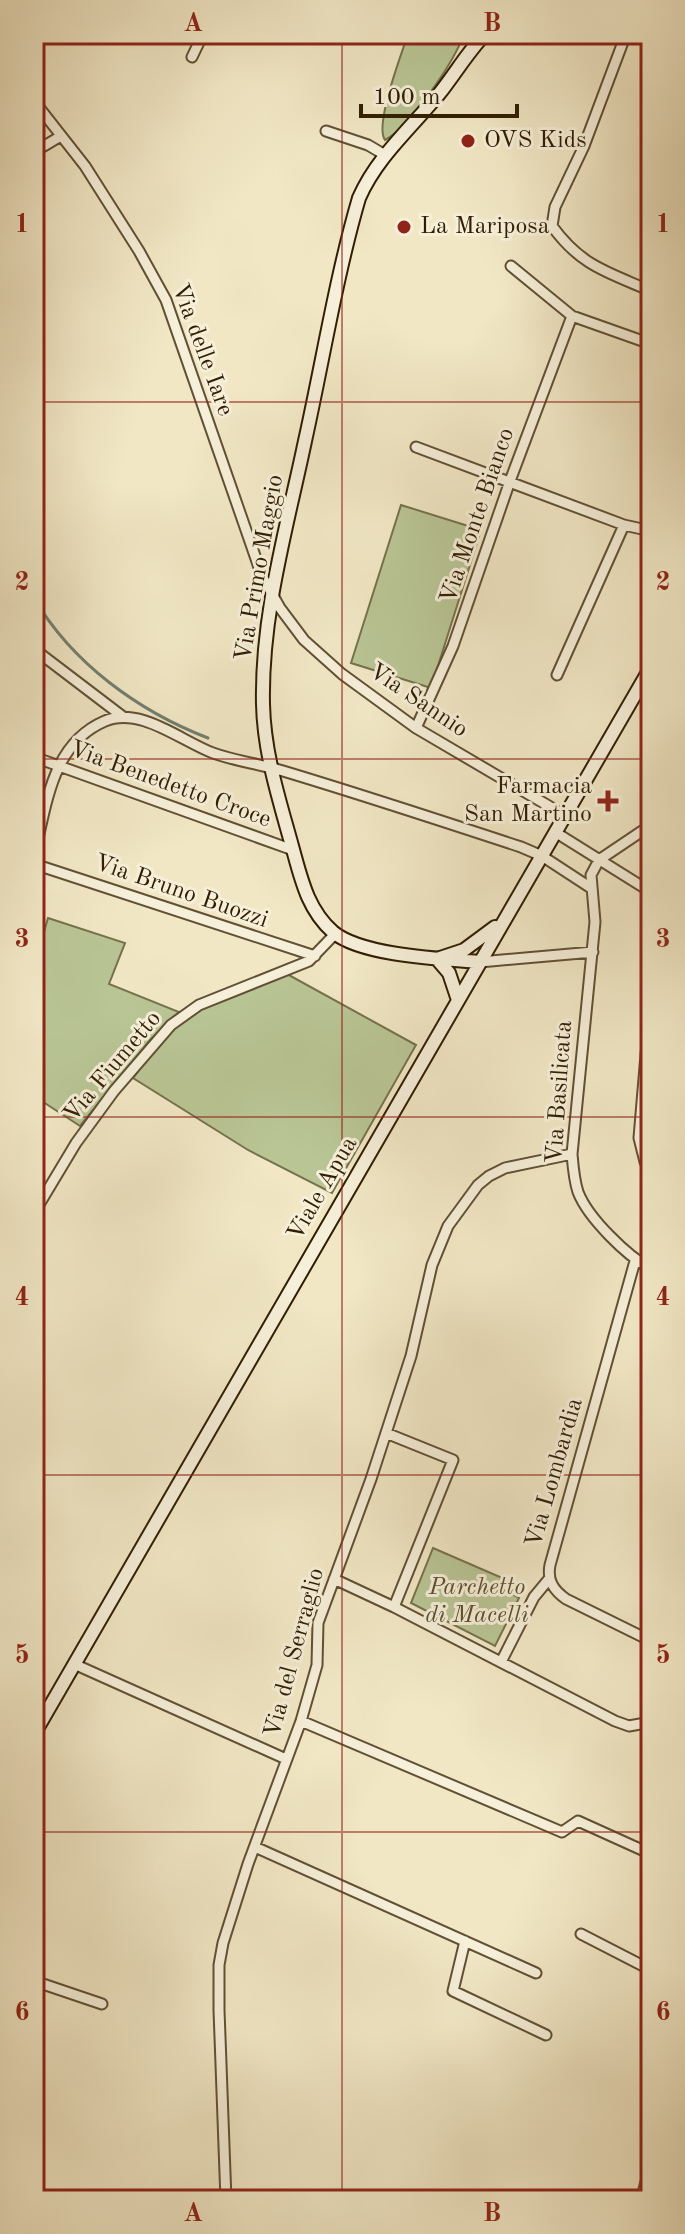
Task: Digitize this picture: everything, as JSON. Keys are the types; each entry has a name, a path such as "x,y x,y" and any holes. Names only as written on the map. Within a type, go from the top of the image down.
{"street":[{"path":"192,57 203,34"},
{"name":"Via Primo Maggio","path":"470,48 471,34"},
{"name":"Via Primo Maggio","path":"335,934 310,904 270,768 263,706 263,671 273,593 351,224 365,183 385,155 441,91 470,48 485,34"},
{"path":"626,34 584,146 555,207 552,226 565,244 587,263 651,291"},
{"name":"Via delle Iare","path":"34,101 85,166 166,300 262,576 273,593"},
{"path":"326,131 368,145 385,155"},
{"path":"34,152 61,136"},
{"path":"511,266 572,316 651,344"},
{"name":"Via Monte Bianco","path":"416,728 453,646 572,316"},
{"path":"416,447 624,525 651,531"},
{"path":"557,675 624,525"},
{"name":"Via Sannio","path":"273,593 283,613 318,654 416,728 564,815"},
{"path":"34,649 122,716 140,720 213,753 506,842 542,856 591,888"},
{"name":"Viale Apua","path":"34,1734 651,667"},
{"path":"34,855 58,765 68,749 104,721 122,716"},
{"name":"Via Benedetto Croce","path":"34,757 293,850"},
{"path":"599,860 651,825"},
{"path":"555,832 651,892"},
{"name":"Via Basilicata","path":"599,860 591,875 595,922 593,952 572,1154 581,1198 617,1244 635,1261 651,1269"},
{"name":"Via Bruno Buozzi","path":"34,864 315,956"},
{"path":"437,959 464,950 504,920"},
{"path":"335,934 361,946 437,959 480,962 593,952"},
{"name":"Via Fiumetto","path":"34,1213 76,1143 114,1091 171,1025 199,1005 315,956 335,934"},
{"path":"437,959 449,973 458,1000"},
{"path":"651,995 639,1138 645,1162 651,1170"},
{"name":"Via del Serraglio","path":"226,2200 220,2083 219,1965 223,1943 301,1721 317,1665 318,1623 411,1356 432,1265 441,1240 457,1212 478,1185 496,1172 572,1154"},
{"name":"Via Lombardia","path":"635,1261 550,1565 549,1579 558,1594 566,1599 651,1641"},
{"path":"386,1433 453,1460 394,1607"},
{"path":"334,1579 615,1721 629,1726 651,1722"},
{"path":"501,1662 534,1597 549,1579"},
{"path":"74,1664 286,1759"},
{"path":"301,1721 562,1832 578,1821 651,1854"},
{"path":"255,1847 536,1973"},
{"path":"581,1934 651,1970"},
{"path":"465,1941 453,1991 546,2035"},
{"path":"34,1981 102,2004"},
{"path":"641,2200 651,2164"}],"green space":[{"path":"408,34 464,34 430,93 406,122 385,140 383,120 386,105"},
{"path":"401,505 481,530 431,688 351,663"},
{"path":"48,918 125,943 109,984 179,1012 150,1040 80,1126 34,1096 34,966"},
{"path":"287,974 416,1045 332,1193 248,1150 133,1078 166,1037 189,1016 230,995"},
{"name":"Parchetto di Macelli","path":"433,1548 516,1584 512,1594 519,1598 495,1646 411,1603"}],"waterway":[{"path":"34,598 67,644 109,682 157,714 208,738"}],"place":[{"name":"OVS Kids","path":"468,141"},
{"name":"La Mariposa","path":"404,227"},
{"name":"Farmacia San Martino","path":"608,801"}]}
